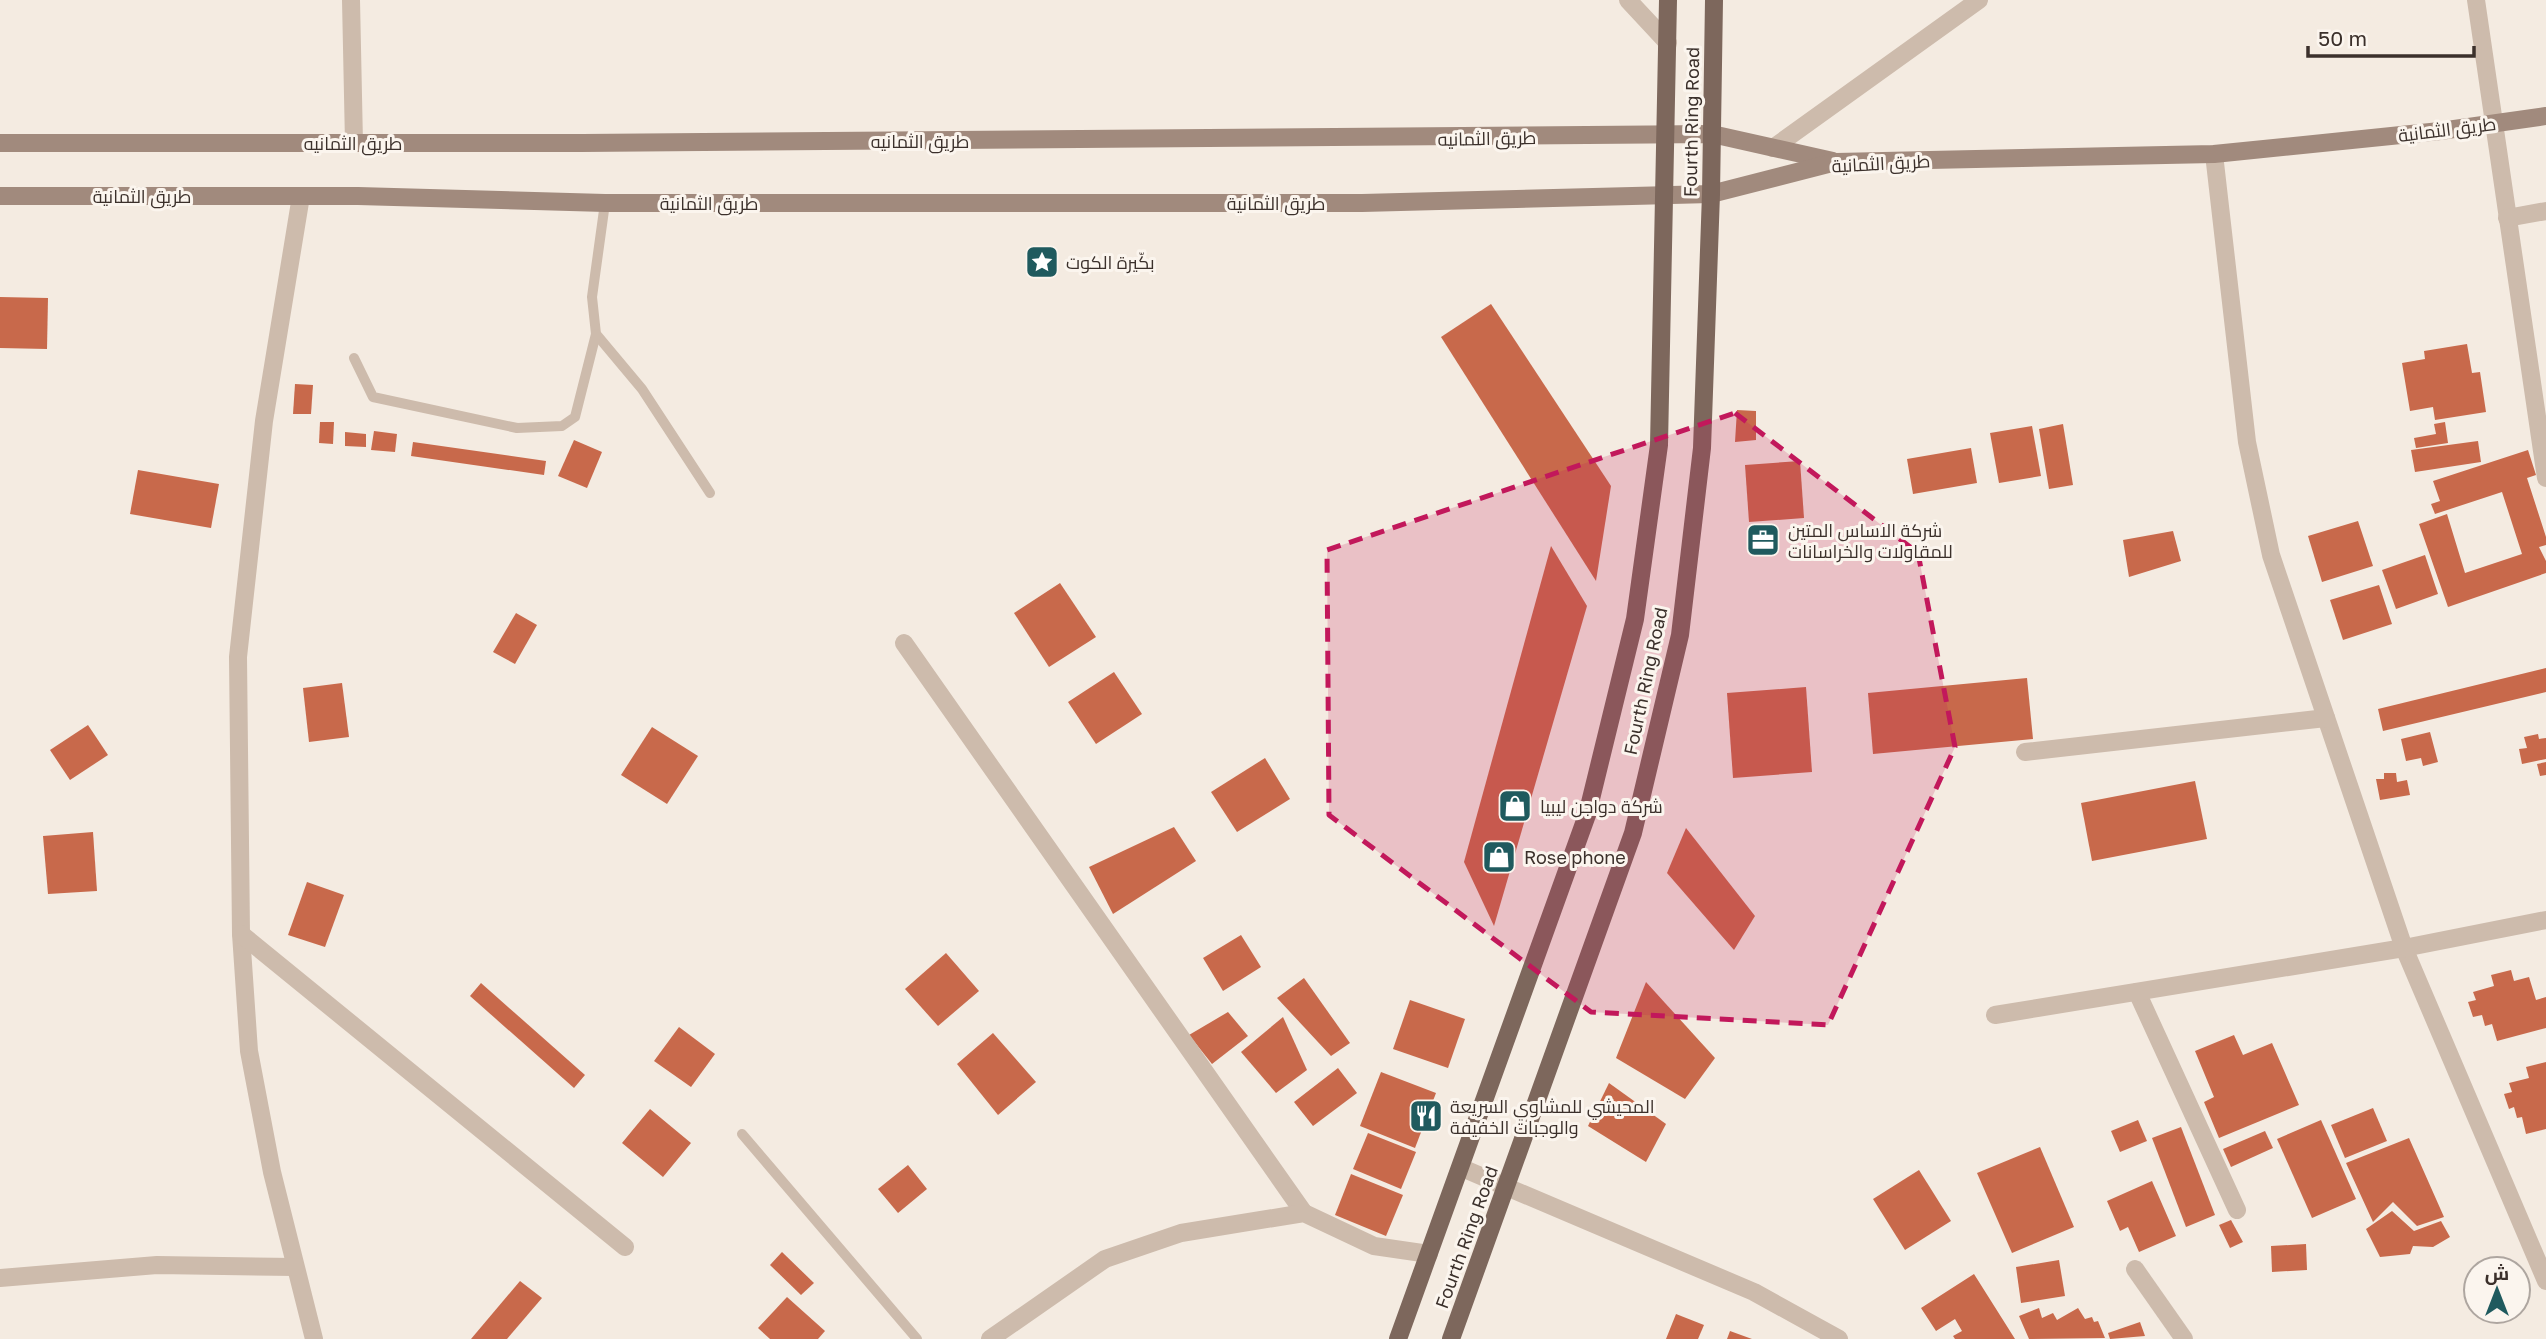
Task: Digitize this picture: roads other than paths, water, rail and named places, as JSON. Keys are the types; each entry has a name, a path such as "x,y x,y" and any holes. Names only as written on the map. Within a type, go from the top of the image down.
{"main road":[{"name":"Fourth Ring Road","path":"1398,1339 1462,1168 1587,815 1634,619 1659,445 1668,0"},
{"name":"Fourth Ring Road","path":"1451,1339 1633,833 1679,635 1702,447 1712,194 1714,0"}],"street":[{"path":"351,0 354,143"},
{"path":"1628,0 1668,43"},
{"path":"1773,148 1979,0"},
{"path":"2476,0 2546,478"},
{"name":"طريق الثمانية","path":"0,196 301,196 605,204 1348,203 1712,194 1836,162 2214,154 2546,116"},
{"name":"طريق الثمانيه","path":"0,142 1391,139 1712,134 1836,162"},
{"path":"2214,154 2247,442 2271,555 2404,948 2546,1280"},
{"path":"301,196 264,421 238,657 241,934 249,1051 272,1172 314,1339"},
{"path":"2507,218 2546,211"},
{"path":"904,643 1304,1213 1374,1247 1429,1254"},
{"path":"2025,752 2326,718"},
{"path":"1995,1014 2404,948 2546,920"},
{"path":"241,934 625,1247"},
{"path":"2137,992 2237,1210"},
{"path":"1462,1168 1754,1292 1839,1339"},
{"path":"990,1339 1105,1259 1181,1233 1304,1213"},
{"path":"0,1278 157,1265 295,1267"},
{"path":"2135,1269 2184,1339"}],"lane":[{"path":"354,358 373,397 516,428 562,426 575,417 596,334 592,298 605,204"},
{"path":"596,334 642,389 709,493"},
{"path":"742,1134 917,1339"}],"place":[{"name":"بكّيرة الكوت","path":"1042,262"},
{"name":"شركة الاساس المتين للمقاولات والخراسانات","path":"1763,540"},
{"name":"شركة دواجن ليبيا","path":"1515,806"},
{"name":"Rose phone","path":"1499,857"},
{"name":"المحيشي للمشاوي السريعة والوجبات الخفيفة","path":"1426,1116"}]}
